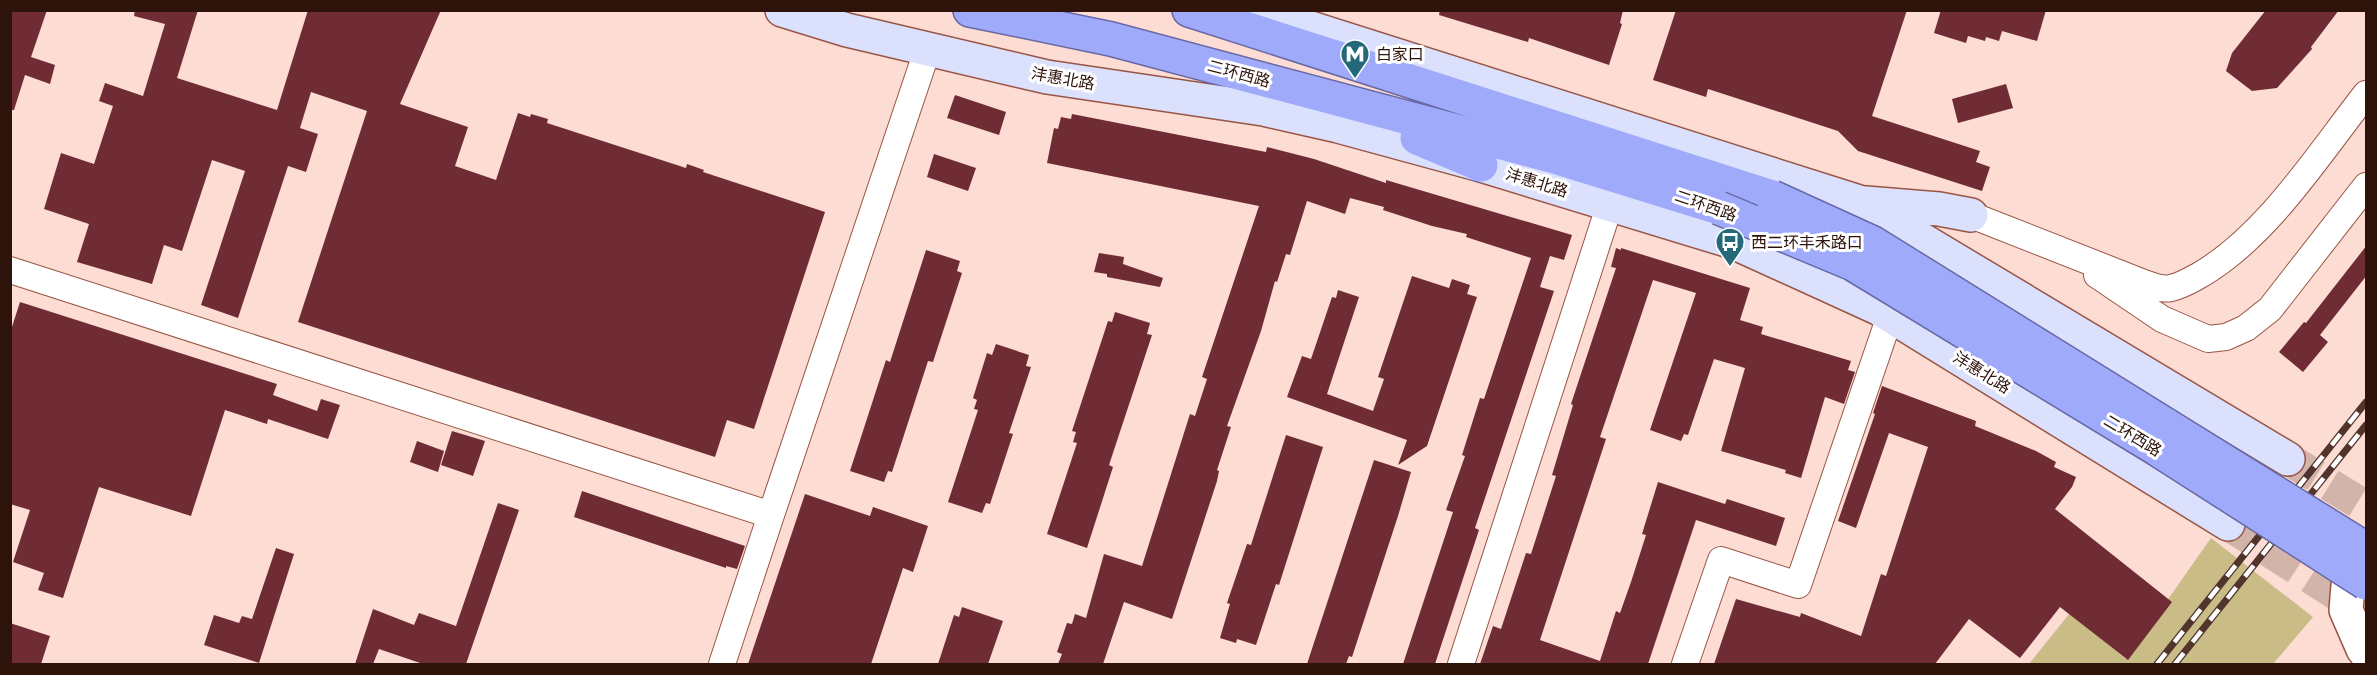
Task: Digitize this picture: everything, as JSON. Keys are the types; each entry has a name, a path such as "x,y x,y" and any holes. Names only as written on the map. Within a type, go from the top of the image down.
{"highway":[{"name":"二环西路","path":"970,10 1110,39 1551,156 1719,208 1852,264 2157,449 2367,583"},
{"name":"二环西路","path":"1190,10 1772,197 1873,243 2367,549"},
{"path":"1294,88 1481,165"}],"main road":[{"name":"沣惠北路","path":"782,10 847,30 1047,76 1263,109 1338,126 1481,165 1733,242 1890,316 2228,524"},
{"path":"1254,10 1859,202 1971,214"},
{"path":"1859,202 2288,459"},
{"path":"1960,263 1951,254 1946,243 1946,231 1952,221 1971,214"}],"street":[{"path":"722,664 928,48"},
{"path":"1971,214 2158,288 2170,288 2187,282 2209,269 2264,224 2367,94"},
{"path":"2065,253 2162,320 2208,339 2226,337 2246,328 2270,309 2367,186"},
{"path":"1461,664 1610,204"},
{"path":"10,270 771,515"},
{"path":"1685,664 1721,560 1798,585 1890,316"},
{"path":"2367,539 2350,561 2346,610 2362,649 2367,653"}],"shaded area":[{"path":"2211,538 2313,617 2273,664 2029,664 2070,613 2126,659"}],"building":[{"path":"10,10 47,10 31,57 55,65 50,84 25,75 14,110 10,110"},
{"path":"135,10 198,10 177,78 277,110 308,10 441,10 400,104 468,127 455,166 496,180 518,113 530,117 531,114 548,119 547,123 686,168 687,164 704,170 703,172 825,212 754,429 727,420 715,457 298,322 367,111 311,92 300,128 318,134 306,172 288,166 238,318 201,305 245,171 212,160 182,251 164,245 152,284 77,262 89,224 44,209 61,153 94,164 113,106 99,101 105,83 143,96 165,24 134,16"},
{"path":"1440,10 1623,10 1620,23 1622,24 1609,65 1529,38 1528,42 1439,15"},
{"path":"1676,10 1907,10 1872,116 1980,151 1976,162 1990,167 1982,191 1858,151 1838,131 1708,89 1706,97 1653,80"},
{"path":"1941,10 2046,10 2037,41 2002,31 1999,41 1986,37 1985,41 1968,36 1966,43 1934,33"},
{"path":"2266,10 2339,10 2311,47 2312,49 2277,88 2252,91 2226,71 2232,53"},
{"path":"2006,84 2013,108 1958,123 1952,99"},
{"path":"955,95 1006,112 999,135 947,118"},
{"path":"1072,114 1266,152 1267,147 1572,235 1564,260 1550,256 1540,287 1554,291 1475,528 1479,530 1435,664 1403,664 1453,512 1446,510 1465,456 1462,455 1480,398 1484,399 1531,258 1466,237 1467,234 1432,226 1383,210 1384,207 1350,198 1345,214 1307,201 1290,255 1286,254 1277,282 1275,281 1261,331 1227,426 1231,427 1217,470 1219,471 1217,481 1172,619 1124,602 1103,664 1058,664 1062,654 1057,652 1067,623 1072,624 1075,614 1086,618 1104,554 1142,566 1190,414 1195,416 1207,379 1202,377 1259,206 1047,163 1054,128 1058,129 1061,117 1071,119"},
{"path":"934,154 976,168 968,191 927,177"},
{"path":"2367,245 2367,275 2320,335 2328,342 2303,372 2279,352 2304,322 2306,323"},
{"path":"1616,248 1750,288 1740,320 1763,327 1761,334 1851,361 1848,370 1855,372 1844,404 1825,397 1801,478 1785,473 1786,470 1721,451 1745,368 1714,359 1688,435 1684,434 1681,441 1650,430 1696,293 1653,280 1600,437 1606,439 1540,640 1600,661 1616,611 1620,613 1631,582 1646,535 1642,534 1658,482 1725,504 1727,499 1785,518 1776,546 1696,520 1648,664 1480,664 1493,626 1501,629 1526,553 1531,554 1556,476 1552,475 1573,405 1571,404 1616,268 1611,267"},
{"path":"926,250 960,261 957,271 962,273 933,362 928,361 892,472 888,471 884,482 850,471 886,360 890,362"},
{"path":"1099,253 1124,257 1123,264 1163,278 1160,287 1107,277 1107,274 1094,272"},
{"path":"1412,276 1449,288 1452,279 1470,285 1467,294 1477,297 1427,446 1398,465 1407,440 1287,397 1302,356 1311,359 1332,297 1336,298 1338,290 1359,297 1327,394 1373,411 1384,379 1378,377"},
{"path":"20,302 277,384 273,395 317,411 321,399 340,405 328,439 268,419 267,424 225,410 191,516 99,487 63,598 38,590 44,573 13,562 30,510 10,504 10,333"},
{"path":"1115,312 1150,323 1147,334 1152,335 1109,465 1113,467 1087,548 1047,534 1077,443 1073,442 1076,432 1072,431 1108,321 1112,322"},
{"path":"996,344 1029,355 1026,366 1031,367 1009,433 1013,434 990,504 986,503 982,513 948,502 978,410 974,409 977,400 973,398 987,353 992,355"},
{"path":"1882,386 1976,421 1975,426 2036,451 2056,462 2054,467 2076,477 2072,487 2055,509 2172,602 2128,660 2060,607 2020,658 1969,619 1935,664 1714,664 1736,599 1800,617 1801,613 1861,636 1881,574 1886,576 1928,447 1889,433 1856,528 1838,521 1875,414 1873,413"},
{"path":"452,431 485,441 473,476 441,465"},
{"path":"1286,435 1323,447 1279,585 1276,584 1256,645 1237,639 1236,643 1220,638 1230,604 1227,603 1247,544 1251,545"},
{"path":"417,441 444,451 438,472 410,462"},
{"path":"1374,460 1411,472 1352,657 1349,656 1346,664 1307,664"},
{"path":"582,491 745,546 737,569 726,566 726,568 574,517"},
{"path":"805,494 870,516 873,507 928,526 913,572 903,568 871,664 748,664"},
{"path":"498,503 519,510 466,664 423,664 379,649 373,664 355,664 373,609 414,625 419,613 456,626"},
{"path":"276,548 294,554 259,663 204,645 214,615 239,623 242,616 252,619"},
{"path":"962,607 1003,621 988,664 938,664 954,615 959,617"},
{"path":"10,623 50,636 41,664 10,664"}],"tunnel":[{"path":"2288,459 2366,507"},
{"path":"2228,524 2366,613"}],"railway":[{"path":"2157,664 2366,402"},
{"path":"2175,664 2366,425"}],"place":[{"name":"白家口","path":"1355,80"},
{"name":"西二环丰禾路口","path":"1730,268"}]}
